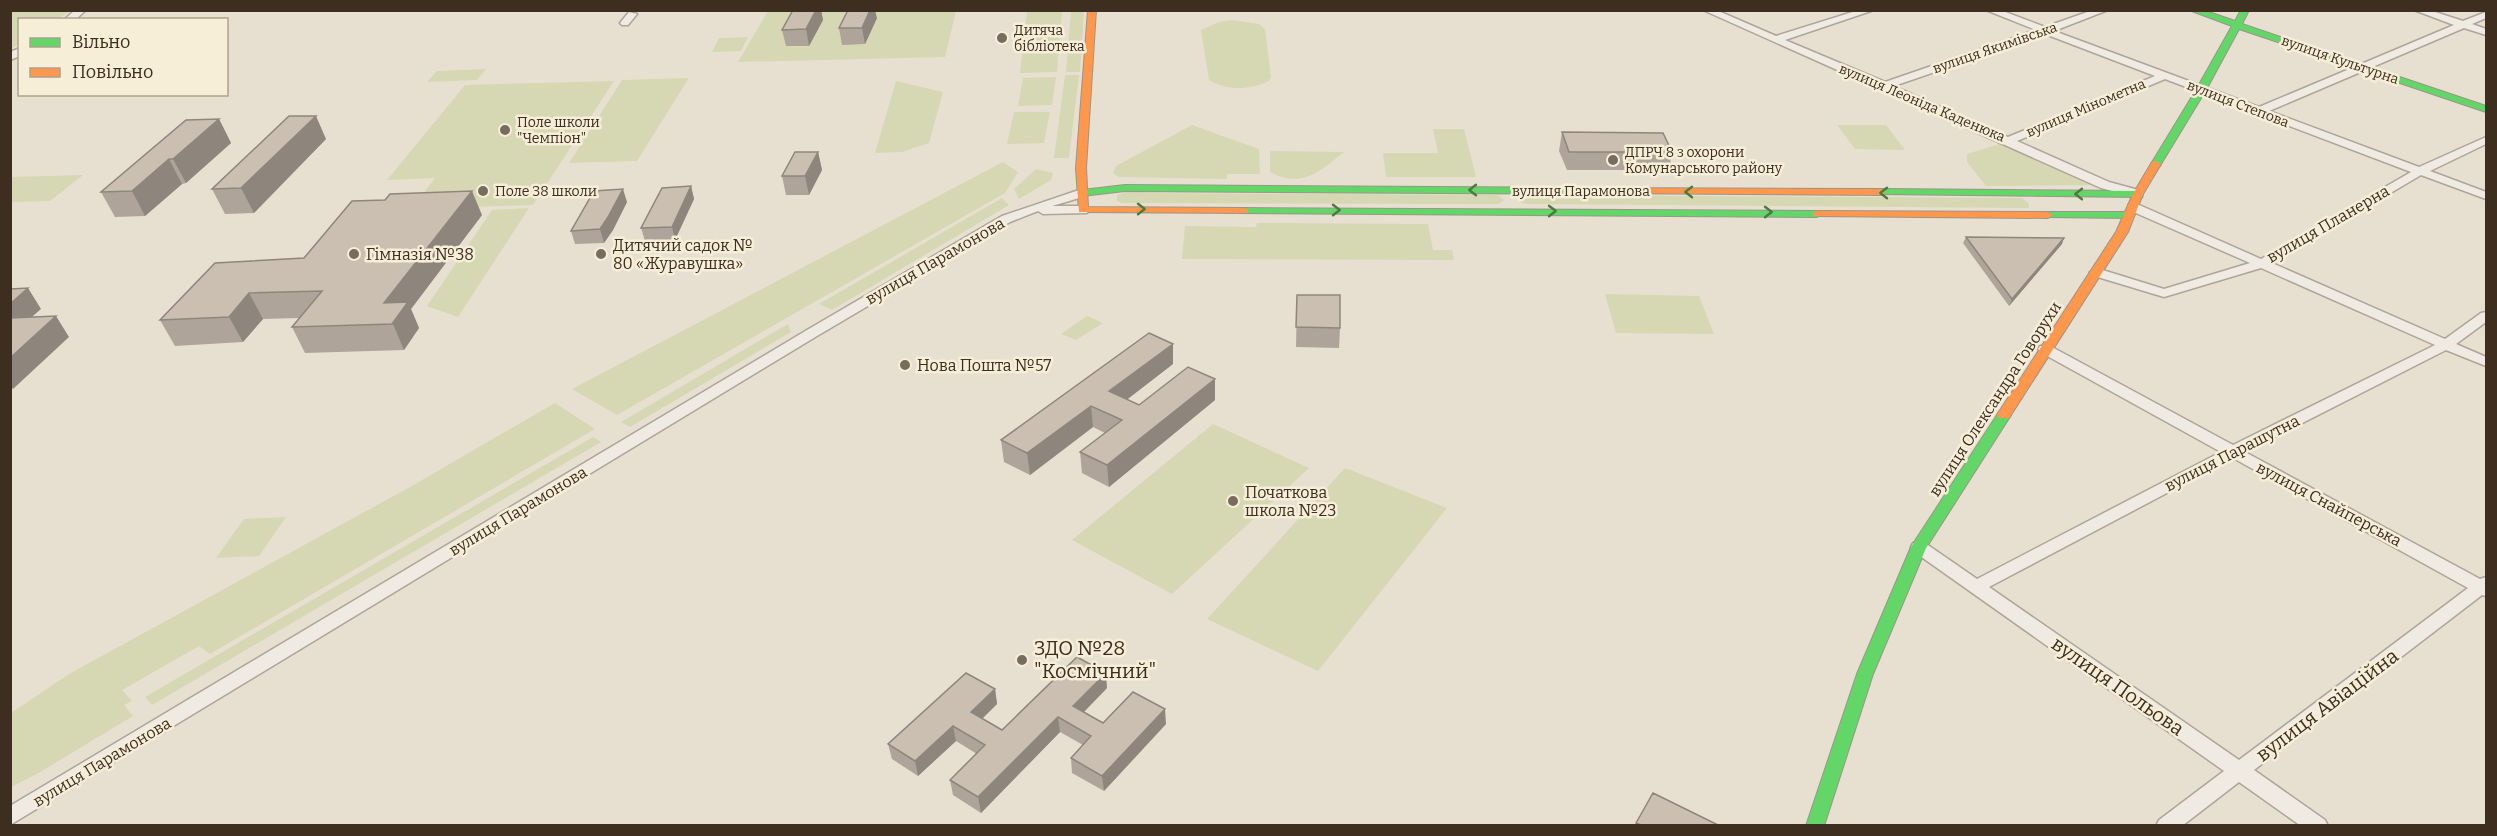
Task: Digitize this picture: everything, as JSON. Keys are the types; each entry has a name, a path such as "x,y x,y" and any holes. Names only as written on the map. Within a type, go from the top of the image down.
{"street":[{"path":"1083,210 1081,168 1092,10"},
{"name":"вулиця Леоніда Каденюка","path":"1707,10 2009,141 2104,185 2133,206 2487,362"},
{"path":"1774,40 1870,10"},
{"name":"вулиця Степова","path":"1990,10 2257,112 2487,196"},
{"name":"вулиця Якимівська","path":"1885,86 2104,10"},
{"name":"вулиця Культурна","path":"2193,10 2487,109"},
{"name":"вулиця Олександра Говорухи","path":"1815,825 1865,674 1919,548 2122,232 2133,206 2245,10"},
{"path":"2418,10 2487,32"},
{"path":"625,23 632,14"},
{"path":"2257,112 2487,15"},
{"name":"вулиця Мінометна","path":"2009,141 2163,76"},
{"name":"вулиця Планерна","path":"2096,272 2164,293 2263,262 2420,171 2487,140"},
{"name":"вулиця Парамонова","path":"10,817 801,339 1006,219 1082,193 1125,188 1506,190 2133,206"},
{"path":"1506,190 1512,211"},
{"name":"вулиця Парамонова","path":"1028,210 1512,211 2133,206"},
{"name":"вулиця Парашутна","path":"1976,587 2232,452 2447,344 2487,316"},
{"name":"вулиця Снайперська","path":"2046,349 2232,452 2485,587"},
{"name":"вулиця Польова","path":"1919,548 2318,825"},
{"name":"вулиця Авіаційна","path":"2166,825 2485,587"}],"green space":[{"path":"11,10 71,10 59,18 18,18 18,44 11,49"},
{"path":"768,11 956,11 945,57 738,62"},
{"path":"1062,11 1057,72 1020,73 1027,12"},
{"path":"1071,11 1084,11 1080,72 1066,72"},
{"path":"1232,20 1259,24 1265,29 1271,77 1269,81 1254,86 1231,88 1209,80 1201,30 1219,22"},
{"path":"748,37 741,51 712,52 719,38"},
{"path":"486,69 477,80 427,82 437,71"},
{"path":"1065,75 1079,75 1069,158 1054,158"},
{"path":"1056,77 1052,105 1018,106 1023,78"},
{"path":"689,78 637,161 569,163 622,80"},
{"name":"Поле школи \"Чемпіон\"","path":"614,81 533,205 411,209 435,178 387,180 465,85"},
{"path":"896,81 943,92 929,143 902,152 875,153"},
{"path":"1014,112 1050,112 1044,143 1007,144"},
{"path":"1192,125 1259,149 1260,174 1227,174 1227,179 1119,177 1113,173 1116,166"},
{"path":"1837,125 1886,125 1905,150 1855,149"},
{"path":"1433,129 1464,129 1476,177 1386,177 1383,153 1438,153"},
{"path":"2009,141 2105,185 1986,186 1967,162 1967,154"},
{"path":"1270,151 1344,152 1318,171 1292,179 1270,172"},
{"path":"1003,162 1018,172 1005,193 617,415 572,389"},
{"path":"1036,169 1053,173 1051,180 1019,199 1014,189"},
{"path":"83,175 50,201 11,202 11,177"},
{"path":"1124,193 1498,195 1504,200 1499,204 1122,203 1117,201 1117,195"},
{"path":"1520,195 2022,198 2029,204 2029,208 1529,204 1521,203 1518,199"},
{"path":"1002,198 1009,205 832,310 819,304"},
{"path":"529,208 458,317 427,306 492,210"},
{"path":"1257,223 1428,224 1433,250 1452,250 1454,260 1182,259 1185,226 1256,227"},
{"path":"1605,294 1699,296 1714,334 1616,333"},
{"path":"1087,316 1103,323 1076,340 1061,334"},
{"path":"788,324 791,332 630,427 621,422"},
{"path":"555,403 595,429 210,654 199,646 122,690 132,701 124,705 133,716 37,774 11,787 11,713 69,674 410,487"},
{"path":"1213,424 1309,468 1172,594 1072,540"},
{"path":"593,437 601,442 152,705 145,697"},
{"path":"1345,468 1447,508 1318,671 1207,619"},
{"path":"286,517 259,556 216,558 244,519"}],"building":[{"path":"793,10 816,10 806,29 782,30"},
{"path":"848,10 870,10 862,28 839,28"},
{"path":"289,116 316,116 241,188 212,189"},
{"path":"219,119 132,191 101,192 186,120"},
{"path":"1562,132 1663,133 1672,152 1569,152"},
{"path":"795,152 818,152 805,176 782,176"},
{"path":"691,186 672,227 641,228 662,188"},
{"path":"623,189 600,229 571,231 594,191"},
{"path":"472,191 384,303 408,302 392,324 292,327 322,291 249,293 229,317 160,320 215,263 304,258 352,201 385,200 390,194"},
{"path":"1966,237 2064,238 2012,299"},
{"path":"28,288 10,304 10,289"},
{"path":"1297,295 1340,295 1340,328 1296,327"},
{"path":"56,316 10,358 10,318"},
{"path":"1149,333 1173,344 1109,391 1139,405 1188,367 1215,379 1107,465 1080,452 1122,420 1091,406 1027,453 1001,440"},
{"path":"1077,657 1106,673 1073,706 1103,723 1133,692 1165,709 1102,776 1071,758 1091,736 1058,717 978,797 950,780 985,745 953,726 915,761 888,744 966,673 995,689 971,712 1002,730"},
{"path":"1653,793 1718,825 1641,825 1636,823"}],"traffic: fast":[{"path":"2193,10 2237,25"},
{"path":"2156,164 2201,90 2245,10"},
{"path":"2237,25 2486,109"},
{"path":"1082,193 1125,188 1596,191"},
{"path":"1881,192 2138,194"},
{"path":"1244,211 1817,214"},
{"path":"2048,215 2129,215"},
{"path":"1815,826 1865,674 1919,547 2004,415"}],"traffic: slow":[{"path":"1092,10 1081,168 1083,210 1244,211"},
{"path":"2004,415 2122,232 2138,194 2156,164"},
{"path":"1596,191 1881,192"},
{"path":"1817,214 2048,215"}],"place":[{"name":"Дитяча бібліотека","path":"1002,38"},
{"name":"Поле школи \"Чемпіон\"","path":"505,130"},
{"name":"ДПРЧ 8 з охорони Комунарського району","path":"1613,160"},
{"name":"Поле 38 школи","path":"483,191"},
{"name":"Гімназія №38","path":"354,254"},
{"name":"Дитячий садок № 80 «Журавушка»","path":"601,254"},
{"name":"Нова Пошта №57","path":"905,365"},
{"name":"Початкова школа №23","path":"1233,501"},
{"name":"ЗДО №28 \"Космічний\"","path":"1022,660"}]}
